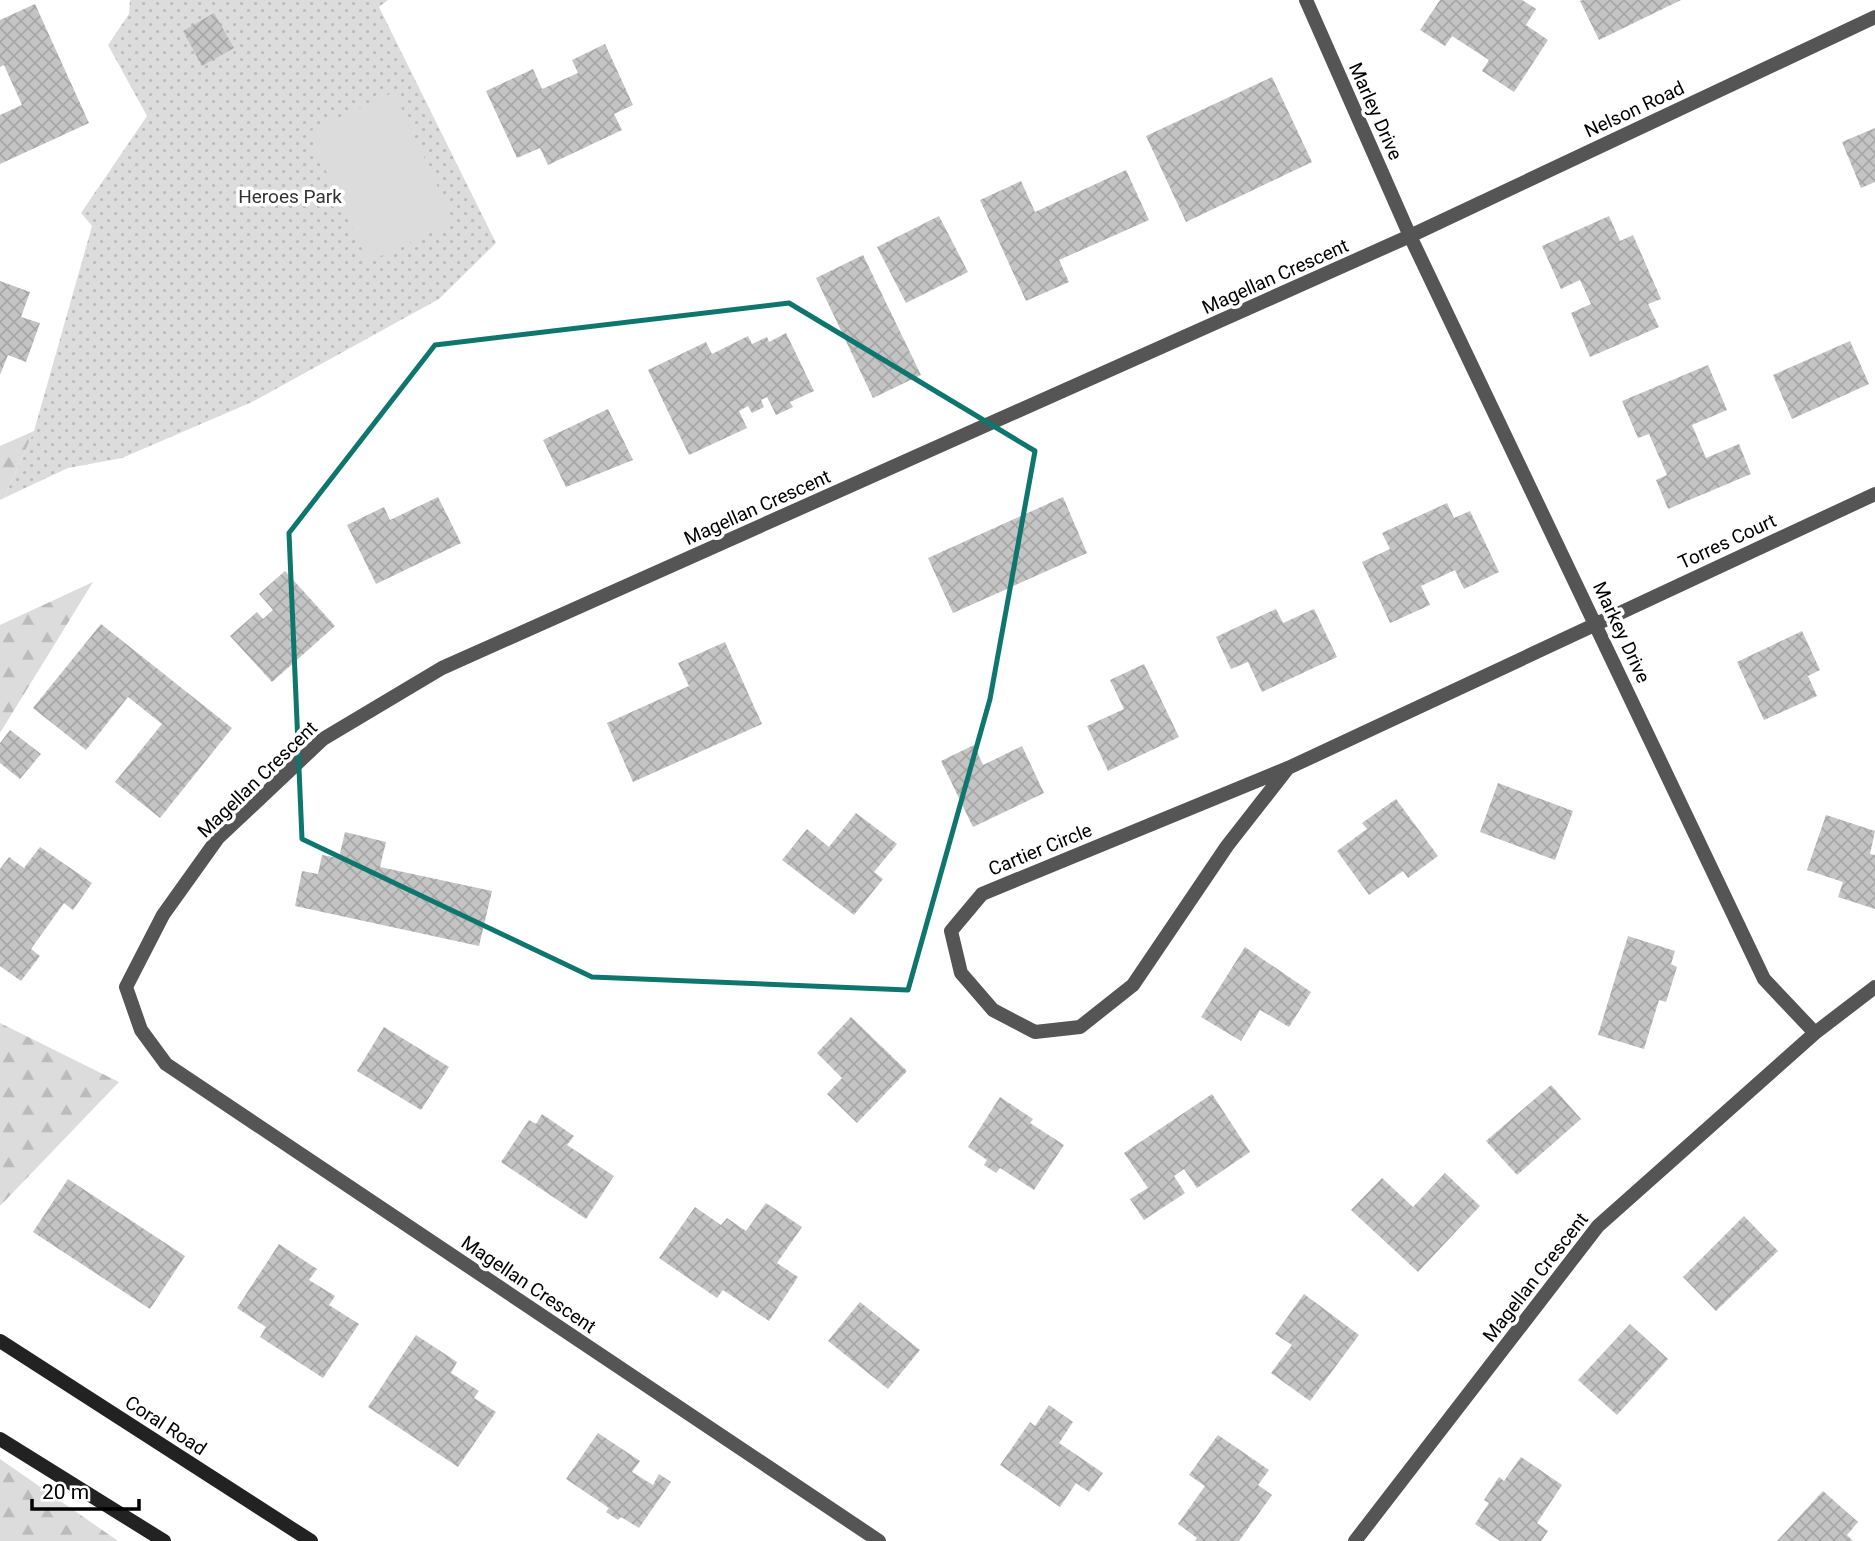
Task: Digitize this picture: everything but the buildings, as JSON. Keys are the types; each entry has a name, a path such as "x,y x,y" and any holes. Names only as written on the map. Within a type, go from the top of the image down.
{"main road":[{"name":"Coral Road","path":"0,1341 311,1541"},
{"path":"0,1439 164,1541"}],"street":[{"name":"Marley Drive","path":"1306,0 1410,236"},
{"name":"Nelson Road","path":"1410,236 1875,17"},
{"name":"Markey Drive","path":"1410,236 1764,979 1815,1033"},
{"name":"Magellan Crescent","path":"878,1541 166,1064 141,1030 126,988 163,915 218,838 323,739 442,668 1410,236"},
{"name":"Torres Court","path":"1596,623 1875,494"},
{"name":"Cartier Circle","path":"1288,768 1227,846 1133,985 1080,1027 1035,1031 993,1010 961,973 951,931 982,894 1288,768 1596,623"},
{"name":"Magellan Crescent","path":"1354,1541 1598,1226 1815,1033 1875,987"}],"highlighted area":[{"path":"789,303 1035,451 990,699 908,990 592,977 302,839 289,533 435,345"}],"green space":[{"name":"Heroes Park","path":"130,0 388,0 379,7 496,243 439,299 252,402 122,458 68,468 4,498 34,431 92,226 81,213 147,116 108,45 129,14"},
{"path":"394,92 454,222 368,262 308,132"},
{"path":"34,431 4,498 0,500 0,446"},
{"path":"93,582 0,733 0,625"},
{"path":"0,1023 119,1082 0,1206"},
{"path":"0,1459 118,1541 0,1541"}]}
